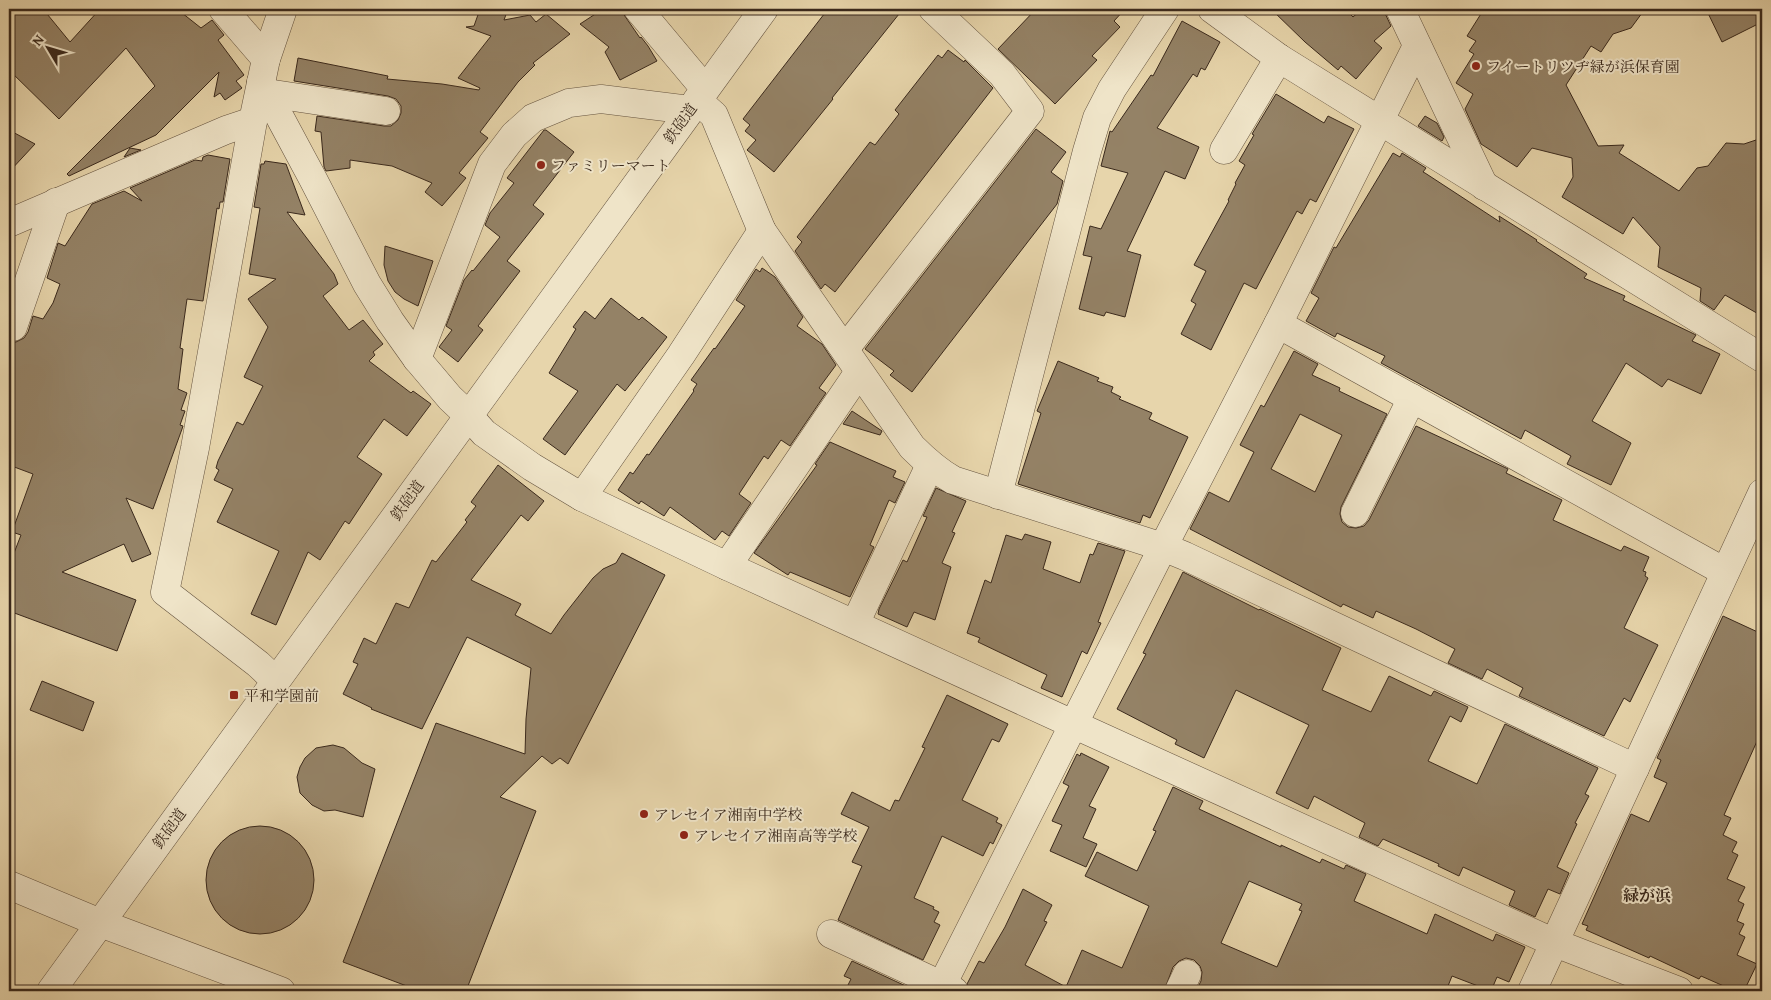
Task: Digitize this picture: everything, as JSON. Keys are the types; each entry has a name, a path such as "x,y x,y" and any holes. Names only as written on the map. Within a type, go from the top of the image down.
{"street":[{"path":"223,9 265,78 305,163 366,284 390,321 417,359 484,434 532,467 582,497 727,566 1075,725 1555,943 1679,991"},
{"path":"276,681 258,664 165,592 195,448 253,121 283,9"},
{"path":"638,9 697,100 714,115 762,231 912,447 930,465 953,480 1164,547 1635,768"},
{"name":"鉄砲道","path":"51,991 764,9"},
{"path":"845,349 1030,111 1002,74 933,9"},
{"path":"998,495 1087,151 1098,118 1112,88 1166,9"},
{"path":"1212,9 1279,58 1762,358"},
{"path":"1400,9 1484,186"},
{"path":"831,934 945,989 1164,547 1417,46"},
{"path":"1224,150 1279,58"},
{"path":"265,78 386,111"},
{"path":"417,359 492,164 514,135 534,118 569,103 601,99 697,100"},
{"path":"9,223 226,130 253,121"},
{"path":"13,327 56,202"},
{"path":"582,497 682,356 762,231"},
{"path":"1278,324 1725,572"},
{"path":"727,566 859,372"},
{"path":"1355,513 1412,398"},
{"path":"855,624 930,465"},
{"path":"1532,991 1762,493"},
{"path":"9,885 100,923 281,991"}],"building":[{"path":"9,9 43,9 70,42 100,9 177,9 201,28 212,20 224,35 218,40 244,75 236,81 242,88 225,100 220,93 214,97 219,72 156,135 69,176 67,174 155,86 126,48 59,119 9,70"},
{"path":"480,9 508,9 504,20 530,15 536,22 546,14 570,34 533,63 535,65 518,82 480,132 488,138 459,173 466,178 442,206 425,192 432,183 392,166 350,160 350,168 326,171 321,132 315,131 317,116 391,126 398,120 401,106 396,99 388,96 294,81 298,58 388,76 387,79 442,84 479,90 480,88 458,78 491,36 466,27 474,26"},
{"path":"603,9 620,9 657,61 620,80 605,52 609,47 580,24"},
{"path":"828,9 903,9 774,172 747,150 756,140 745,131 750,125 743,119"},
{"path":"1036,9 1125,9 1114,21 1120,27 1092,56 1097,60 1055,104 998,49"},
{"path":"1271,9 1345,9 1353,17 1362,9 1383,9 1391,26 1374,41 1382,48 1356,79 1341,66 1338,70 1305,42"},
{"path":"1484,9 1645,9 1631,28 1613,34 1601,52 1591,46 1566,85 1598,146 1624,145 1619,153 1679,191 1697,168 1708,166 1726,143 1744,144 1762,138 1762,316 1725,295 1714,310 1700,301 1701,288 1658,267 1660,247 1633,217 1623,234 1562,197 1573,177 1572,158 1532,148 1517,167 1481,144 1465,109 1473,94 1456,83 1474,54 1469,51 1476,41 1467,36"},
{"path":"1706,9 1762,9 1762,22 1722,42"},
{"path":"1182,21 1220,42 1205,70 1201,68 1197,77 1193,74 1157,128 1199,147 1185,179 1165,171 1127,251 1141,255 1125,317 1106,312 1104,316 1079,309 1092,257 1083,255 1090,226 1101,229 1128,173 1101,166 1110,131 1112,132 1151,75 1153,76"},
{"path":"948,50 964,62 965,60 993,88 835,292 825,284 821,289 795,251 802,242 797,237 870,142 875,145 899,114 895,110 938,55 942,58"},
{"path":"1276,94 1324,123 1328,116 1354,129 1316,202 1310,199 1302,214 1297,211 1256,289 1244,283 1211,350 1181,334 1196,304 1191,301 1206,271 1194,265 1229,201 1235,183 1245,165 1239,161 1254,135 1252,134"},
{"path":"1425,116 1437,123 1444,137 1442,141 1418,126"},
{"path":"1036,129 1066,152 1051,172 1063,181 1057,204 912,392 890,375 894,371 865,349"},
{"path":"9,130 35,144 9,172"},
{"path":"544,130 574,152 533,205 544,214 507,261 520,271 478,326 483,330 458,362 439,347 452,330 446,326 464,280 500,237 485,225 490,213 514,183 507,178"},
{"path":"130,148 141,150 124,157"},
{"path":"1393,153 1400,157 1402,153 1426,168 1423,172 1500,222 1499,216 1537,240 1587,274 1584,278 1625,296 1623,300 1696,335 1692,341 1720,354 1701,394 1668,379 1662,387 1626,363 1592,421 1631,443 1611,485 1567,464 1571,456 1525,430 1521,439 1381,363 1385,356 1337,333 1335,337 1306,321 1319,298 1311,293 1334,247 1336,248"},
{"path":"208,155 230,159 223,202 220,202 219,209 217,208 203,301 187,299 180,348 183,349 178,389 187,393 181,410 185,411 180,425 183,426 153,509 126,498 151,554 132,562 124,544 62,572 136,600 117,651 9,611 9,566 21,535 12,532 33,474 9,465 9,342 16,342 24,338 33,316 43,319 53,303 60,284 47,278 58,243 65,246 92,204 124,191 142,201 130,188 195,160 202,161 203,157"},
{"path":"265,161 286,164 305,215 287,212 334,274 338,284 323,296 349,330 363,320 383,344 373,352 375,355 369,361 411,393 413,391 431,404 407,436 384,419 357,457 382,474 349,524 345,521 320,560 308,552 276,625 251,614 279,551 217,522 233,489 214,480 219,470 216,468 218,461 237,422 243,425 263,386 244,377 268,327 248,299 276,279 249,274 260,208 254,207 261,164 264,164"},
{"path":"385,246 433,261 418,306 395,292 388,281 384,265"},
{"path":"762,268 775,277 803,317 797,326 822,344 836,365 819,388 826,393 790,446 781,440 768,459 764,456 739,494 751,503 729,536 722,531 715,540 670,507 664,516 641,501 639,504 618,490 630,472 633,474 647,454 649,455 694,391 697,384 691,380 745,306 736,300 756,269 760,272"},
{"path":"611,298 639,320 642,317 667,337 625,391 617,384 565,455 543,439 578,391 549,373 576,329 573,327 585,311 595,319"},
{"path":"1294,351 1318,364 1312,375 1340,388 1339,391 1387,414 1341,507 1342,522 1348,527 1364,526 1369,520 1416,426 1508,469 1506,473 1562,500 1553,520 1621,551 1624,546 1649,557 1643,571 1646,572 1645,576 1648,578 1624,628 1658,645 1630,702 1624,698 1604,736 1519,696 1523,688 1487,669 1482,679 1448,663 1455,649 1416,629 1376,611 1373,618 1343,604 1341,607 1190,529 1209,492 1229,502 1254,452 1240,445 1261,405 1264,407","holes":["1300,414 1342,435 1315,492 1271,469"]},
{"path":"1058,361 1099,378 1097,381 1113,387 1111,392 1121,397 1119,399 1152,413 1149,419 1188,437 1150,518 1143,515 1140,523 1018,484 1041,413 1037,411"},
{"path":"852,411 882,431 880,435 843,424"},
{"path":"830,442 896,471 893,477 905,482 895,503 889,500 870,545 874,547 850,597 790,572 788,575 754,553 817,465 815,464"},
{"path":"498,465 544,501 528,521 521,515 471,580 521,604 515,615 551,634 593,578 603,569 616,563 622,553 665,575 568,764 560,758 552,764 542,756 500,797 536,811 466,991 420,991 343,962 436,723 525,754 531,668 467,637 422,729 371,709 343,694 358,664 353,662 364,638 376,644 396,603 409,608 432,560 436,562 467,522 465,520 476,506 471,502"},
{"path":"936,488 966,501 952,532 955,533 942,563 951,567 935,620 914,612 907,627 878,614 879,609 903,560 907,562 927,517 923,516"},
{"path":"1025,534 1051,542 1043,569 1080,583 1090,554 1093,555 1098,543 1125,551 1098,622 1101,623 1087,654 1082,651 1062,697 1041,688 1047,675 978,642 980,638 967,633 985,580 991,583 1006,535 1022,540"},
{"path":"1183,572 1341,648 1322,690 1371,712 1389,676 1431,696 1434,691 1468,707 1461,722 1450,716 1428,761 1477,784 1505,724 1598,768 1585,794 1589,796 1575,823 1577,824 1557,867 1569,873 1560,894 1548,889 1535,917 1509,905 1515,891 1463,867 1459,876 1438,866 1439,864 1383,839 1378,846 1359,837 1365,823 1314,796 1308,809 1276,793 1309,725 1236,690 1204,758 1175,744 1177,740 1117,709 1146,654 1143,653"},
{"path":"1723,616 1762,634 1762,730 1724,815 1731,818 1723,835 1737,842 1732,852 1738,855 1727,879 1745,887 1738,901 1744,904 1737,921 1744,924 1739,934 1745,937 1737,955 1757,964 1744,991 1735,991 1701,976 1699,979 1650,956 1649,958 1586,930 1588,926 1582,924 1631,814 1649,822 1667,783 1654,777 1661,760 1657,758"},
{"path":"42,681 94,702 83,731 30,710"},
{"path":"947,695 1008,724 999,742 992,739 962,800 998,818 996,822 1002,825 993,844 990,842 983,856 942,836 914,898 934,907 933,909 939,912 934,922 940,925 923,960 838,920 862,866 852,862 869,827 841,814 852,792 890,811 895,800 899,801 925,748 922,747"},
{"path":"333,745 344,748 362,763 375,769 363,817 335,810 324,811 312,805 300,793 297,777 305,758 316,748"},
{"path":"1081,753 1109,767 1089,806 1096,809 1083,838 1097,844 1086,867 1050,851 1062,825 1052,821 1069,786 1063,783 1077,754 1080,756"},
{"path":"1173,787 1203,801 1199,809 1281,847 1281,845 1320,863 1322,859 1344,869 1346,865 1366,874 1354,901 1427,934 1435,914 1493,941 1496,934 1525,947 1509,982 1497,977 1491,991 1452,976 1446,991 1196,991 1201,981 1202,972 1200,966 1194,960 1186,958 1179,961 1173,967 1164,991 1152,986 1150,991 969,991 967,984 979,961 984,963 1005,927 1023,889 1052,905 1044,921 1047,922 1025,965 1066,987 1082,950 1122,968 1149,906 1085,876 1097,852 1137,871 1156,831 1153,830","holes":["1249,881 1302,904 1299,910 1302,911 1277,967 1221,943"]},
{"path":"260,826 281,830 298,842 310,859 314,880 310,901 298,918 281,930 260,934 239,930 222,918 210,901 206,880 210,859 222,842 239,830"},
{"path":"852,961 910,988 908,991 845,991 851,979 844,976"}],"place":[{"name":"フイートリツヂ緑が浜保育園","path":"1476,66"},
{"name":"ファミリーマート","path":"541,165"},
{"name":"平和学園前","path":"234,695"},
{"name":"アレセイア湘南中学校","path":"644,814"},
{"name":"アレセイア湘南高等学校","path":"684,835"}],"district":[{"name":"緑が浜","path":"1647,895"}]}
